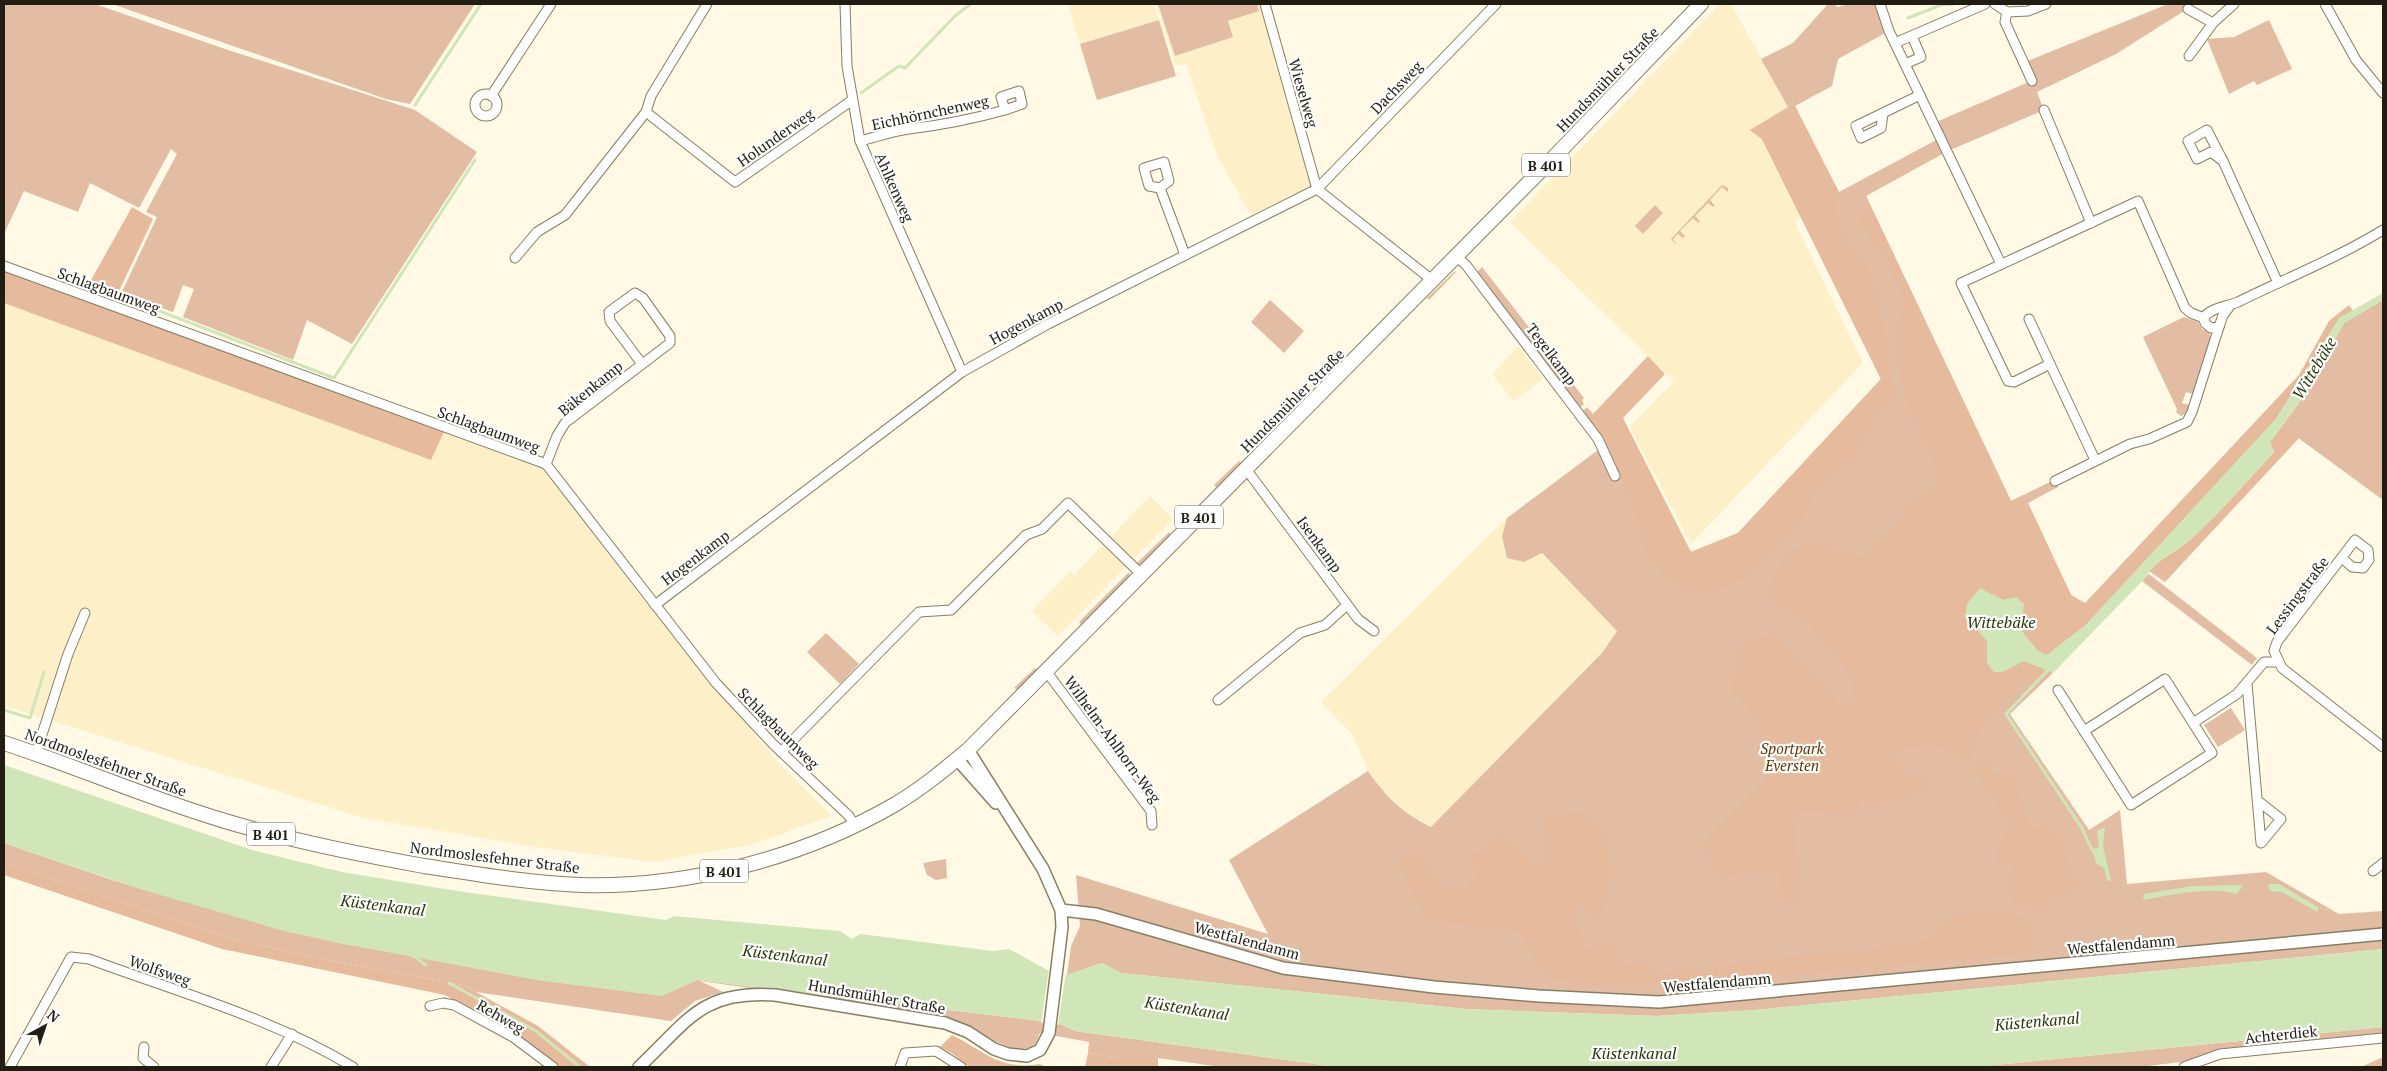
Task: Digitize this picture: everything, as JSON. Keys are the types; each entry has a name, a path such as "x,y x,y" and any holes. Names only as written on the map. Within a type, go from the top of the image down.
{"main road":[{"name":"Hundsmühler Straße","path":"963,754 1626,84 1701,4"},
{"name":"Nordmoslesfehner Straße","path":"4,743 36,753 164,801 283,837 345,852 448,870 548,883 615,885 695,877 758,862 854,825 894,805 919,789 963,754"}],"street":[{"path":"492,96 551,4"},
{"path":"515,258 537,232 564,215 646,112 651,96 707,4"},
{"name":"Ahlkenweg","path":"845,4 847,66 851,101 860,141 962,372"},
{"name":"Wieselweg","path":"1265,4 1317,189"},
{"name":"Dachsweg","path":"1317,189 1496,4"},
{"path":"1880,4 1895,43 2001,264"},
{"path":"1895,43 1985,4"},
{"path":"1995,4 2007,12 2028,11 2046,4"},
{"path":"2189,56 2213,23 2234,4"},
{"path":"2325,4 2356,60 2383,94"},
{"path":"2188,9 2213,23"},
{"path":"2007,12 2006,22 2032,81"},
{"path":"1905,64 1921,57 1912,36"},
{"path":"1883,114 1920,95"},
{"name":"Holunderweg","path":"646,112 735,182 851,101"},
{"name":"Eichhörnchenweg","path":"860,141 909,129 928,128 979,118 1005,110"},
{"path":"2044,110 2091,222"},
{"path":"2223,161 2278,283"},
{"path":"1160,188 1185,255"},
{"path":"1317,189 1432,280"},
{"name":"Hogenkamp","path":"655,605 962,372 1048,324 1317,189"},
{"path":"2050,364 2014,382 2008,381 1962,283 2138,202 2185,308 2204,318 2205,323 2210,328 2219,327"},
{"path":"2204,318 2211,311 2230,306 2312,268 2383,230"},
{"name":"Tegelkamp","path":"1456,256 1466,265 1598,439 1616,476"},
{"name":"Schlagbaumweg","path":"4,266 546,464 716,683 781,752 849,816 854,825"},
{"name":"Bäkenkamp","path":"546,464 557,436 565,423 670,343 670,336 643,298 635,293 609,312 610,321 642,364"},
{"path":"2054,481 2095,460 2187,422 2192,412 2223,315 2230,306"},
{"path":"2029,319 2095,460"},
{"name":"Isenkamp","path":"1246,469 1358,620 1374,631"},
{"path":"781,752 918,612 951,610 1026,536 1042,529 1068,503 1142,575"},
{"name":"Lessingstraße","path":"2278,662 2274,651 2277,642 2342,558"},
{"path":"1218,700 1300,633 1325,625 1347,605"},
{"path":"36,753 68,654 86,613"},
{"path":"2193,723 2237,694 2264,662 2278,662 2282,668 2383,747"},
{"name":"Wilhelm-Ahlhorn-Weg","path":"1046,671 1151,811 1152,825"},
{"path":"2058,690 2084,731 2131,805 2212,753 2165,679 2084,731"},
{"path":"2247,684 2258,800"},
{"name":"Hundsmühler Straße","path":"639,1067 702,1007 732,995 753,993 804,999 945,1023 968,1032 994,1049 1018,1056 1027,1056 1040,1050 1049,1033 1059,962 1062,927 1061,910 1043,869 1017,827 963,754"},
{"path":"2373,871 2383,863"},
{"name":"Westfalendamm","path":"1061,910 1096,914 1282,968 1539,996 1660,1002 2383,934"},
{"name":"Wolfsweg","path":"10,1067 72,956 89,959 219,1005 292,1034 353,1067"},
{"name":"Rehweg","path":"430,1006 443,1003 454,1005 513,1038 553,1067"},
{"path":"272,1067 292,1034"},
{"name":"Achterdiek","path":"2184,1067 2220,1054 2383,1038"},
{"path":"144,1047 143,1058 154,1067"},
{"path":"900,1067 905,1053 936,1051 961,1067"}],"shaded area":[{"path":"1068,4 1154,4 1159,20 1080,44"},
{"path":"1156,4 1265,4 1317,189 1253,220 1216,153 1186,64 1176,66"},
{"path":"1720,4 1731,4 1788,107 1751,130 1762,139 1801,216 1795,223 1863,363 1691,544 1630,427 1674,381 1510,222"},
{"path":"4,303 431,460 444,432 543,468 638,593 776,760 832,816 750,845 653,862 543,848 364,818 4,706"},
{"path":"1518,346 1543,379 1513,401 1493,374"},
{"path":"1150,496 1173,519 1058,636 1032,611 1070,572 1074,575"},
{"path":"1507,518 1502,536 1524,562 1541,553 1617,630 1602,653 1431,827 1397,808 1385,795 1368,771 1353,735 1321,702"}],"green space":[{"path":"4,4 95,4 225,49 415,110 477,152 352,344 307,320 293,360 183,317 194,289 183,285 173,312 121,294 157,217 146,212 177,154 171,149 139,208 90,183 78,212 24,191 4,234"},
{"path":"112,4 475,4 410,104 386,99"},
{"path":"1158,4 1257,4 1259,11 1228,21 1233,37 1175,56"},
{"name":"Sportpark Eversten","path":"1828,4 1834,4 1838,7 1849,4 1880,4 1889,31 1838,59 1832,86 1795,106 1839,192 1940,138 1934,123 2031,81 2023,63 2168,4 2184,4 2187,9 2116,54 2037,92 2044,110 1948,151 1866,196 2011,501 2054,480 2058,487 2028,503 2071,595 2049,669 2053,673 2010,714 2089,830 2120,810 2127,884 2266,872 2339,914 2383,911 2383,949 1755,1010 1657,1016 1466,1009 1121,973 1102,963 1067,975 1071,946 1080,926 1076,875 1268,934 1229,860 1368,771 1395,804 1431,827 1602,653 1617,631 1542,553 1524,562 1507,558 1502,536 1507,518 1606,444 1691,552 1738,533 1881,379 1762,139 1750,130 1788,107 1761,59 1793,43"},
{"path":"1159,20 1176,76 1097,100 1080,44"},
{"path":"2269,20 2292,69 2257,85 2254,81 2229,94 2207,39 2234,37"},
{"path":"1795,106 1839,193 1833,209 1847,244 1869,271 1878,301 1892,395 1869,426 1854,458 1822,483 1813,494 1799,523 1776,543 1756,568 1743,577 1718,589 1700,591 1683,588 1661,572 1651,559 1644,546 1638,513 1606,444 1583,411 1587,407 1593,414 1648,356 1665,374 1623,418 1691,552 1738,533 1881,379 1762,139 1750,130"},
{"path":"1722,185 1728,188 1728,192 1722,187 1710,200 1715,206 1713,207 1708,203 1695,216 1700,221 1698,223 1693,218 1680,231 1685,236 1683,238 1678,234 1673,239 1677,245 1671,239"},
{"path":"1866,196 2011,501 2024,495 2071,595 2085,603 2299,375 2329,321 2349,305 2353,311 2339,319 2276,419 2085,626 2047,655 2027,638 2009,608 2001,599 1979,588 1967,604 1966,616 1987,641 1987,663 2003,672 2024,661 2049,669 2036,685 2023,679 1988,718 1980,728 1975,739 1971,751 1971,765 1950,750 1933,745 1890,750 1903,776 1924,776 1925,788 1902,801 1896,792 1890,800 1871,806 1863,799 1851,813 1803,810 1793,816 1798,901 1785,901 1780,867 1720,876 1703,843 1787,759 1762,732 1755,713 1733,692 1741,646 1776,634 1844,710 1856,700 1852,679 1839,657 1810,624 1791,609 1774,603 1768,588 1788,556 1806,541 1862,559 1865,553 1905,517 1910,503 1936,486 1936,464 1904,393 1897,336 1905,301 1887,259 1861,225"},
{"path":"1655,205 1663,213 1643,234 1635,226"},
{"path":"132,207 153,219 119,291 91,280"},
{"path":"1482,267 1584,398 1582,400 1584,404 1580,408 1477,272"},
{"path":"4,270 444,432 431,460 4,303"},
{"path":"1456,272 1429,300 1427,298"},
{"path":"1270,300 1304,331 1284,353 1251,322"},
{"path":"2383,300 2383,500 2282,426 2301,400 2344,323"},
{"path":"2184,317 2198,322 2202,329 2209,332 2212,340 2193,394 2186,392 2182,403 2189,405 2189,412 2181,416 2176,412 2177,409 2143,337"},
{"path":"1344,355 1348,358 1337,371 1332,371 1323,381 1321,379"},
{"path":"1295,404 1298,406 1268,437 1265,434"},
{"path":"2282,426 2300,437 2165,582 2149,571 2192,538 2234,496 2274,452 2270,442"},
{"path":"1239,461 1242,463 1237,467 1238,471 1217,488 1214,485"},
{"path":"1169,532 1171,534 1151,558 1143,565 1136,564"},
{"path":"1129,572 1130,577 1083,627 1079,622"},
{"path":"2149,574 2257,658 2252,665 2142,581"},
{"path":"826,633 859,664 840,684 807,652"},
{"path":"1035,668 1038,670 1018,690 1014,688"},
{"path":"2231,708 2245,730 2218,747 2204,725"},
{"path":"1977,760 1988,763 1995,774 2013,775 2031,833 2038,826 2055,833 2078,890 2044,899 2048,912 2013,901 2007,879 2015,871 2011,861 2002,864 1995,859 2012,823 1974,769"},
{"path":"1582,814 1607,838 1609,879 1606,899 1597,917 1579,901 1574,916 1582,950 1615,946 1618,966 1650,963 1652,976 1793,957 1859,953 1935,939 1950,916 2009,913 2028,922 2032,952 1661,984 1546,978 1521,931 1428,919 1397,860 1419,855 1439,886 1463,892 1482,872 1470,858 1502,833 1531,864 1547,869 1544,815"},
{"path":"4,843 112,880 339,943 663,995 697,980 1058,1023 1075,1031 1337,1067 1221,1067 1158,1058 1120,1058 1088,1053 1089,1042 1040,1033 1035,1044 1029,1048 1014,1049 994,1041 971,1027 947,1018 872,1005 700,981 723,992 695,1001 671,1021 476,992 463,985 320,959 228,938 4,864"},
{"path":"946,859 947,878 936,880 927,875 923,863"},
{"path":"4,864 228,938 320,959 463,985 538,1026 590,1067 560,1067 527,1041 445,995 222,949 4,875"},
{"path":"2383,1027 2383,1038 2139,1067 1974,1067"},
{"path":"952,1035 1003,1062 1014,1065 1040,1064 1045,1067 969,1067 953,1054 940,1047"},
{"path":"1088,1053 1120,1058 1158,1058 1158,1067 1085,1067"},
{"path":"2383,1057 2383,1067 2361,1067"}],"water":[{"name":"Wittebäke","path":"2383,293 2383,300 2344,323 2301,400 2270,442 2274,452 2203,528 2187,543 2154,566 2149,571 2149,574 2053,673 2024,661 2003,672 1994,672 1987,663 1987,641 1965,616 1967,604 1980,588 2003,600 2016,597 2024,604 2021,630 2038,651 2047,655 2085,626 2276,419 2339,318"},
{"name":"Küstenkanal","path":"4,765 252,850 342,872 457,891 666,920 674,916 840,931 852,939 860,934 993,951 1009,949 1049,971 1067,975 1102,963 1121,973 1466,1009 1657,1016 1755,1010 2383,949 2383,1027 1974,1067 1337,1067 1075,1031 1058,1023 697,980 662,996 536,980 284,931 140,889 4,843"},
{"path":"2105,827 2103,846 2111,881 2108,881 2104,868 2097,864 2092,850 2099,847 2097,831"},
{"path":"2268,884 2279,884 2319,908 2317,912 2282,892 2270,891"},
{"path":"2243,885 2237,894 2202,891 2143,900 2144,894 2192,886"}],"pier":[{"path":"1049,969 1066,972 1058,1025 1041,1023"}],"waterway":[{"path":"415,105 481,4"},
{"path":"861,93 899,66 905,68 955,16 971,4"},
{"path":"1908,18 1941,5 1954,4"},
{"path":"92,285 334,378 475,160"},
{"path":"2049,669 2006,714 2083,830 2092,850"},
{"path":"4,710 30,718 44,672"},
{"path":"411,954 426,965"},
{"path":"449,983 536,1031 580,1067"}]}
